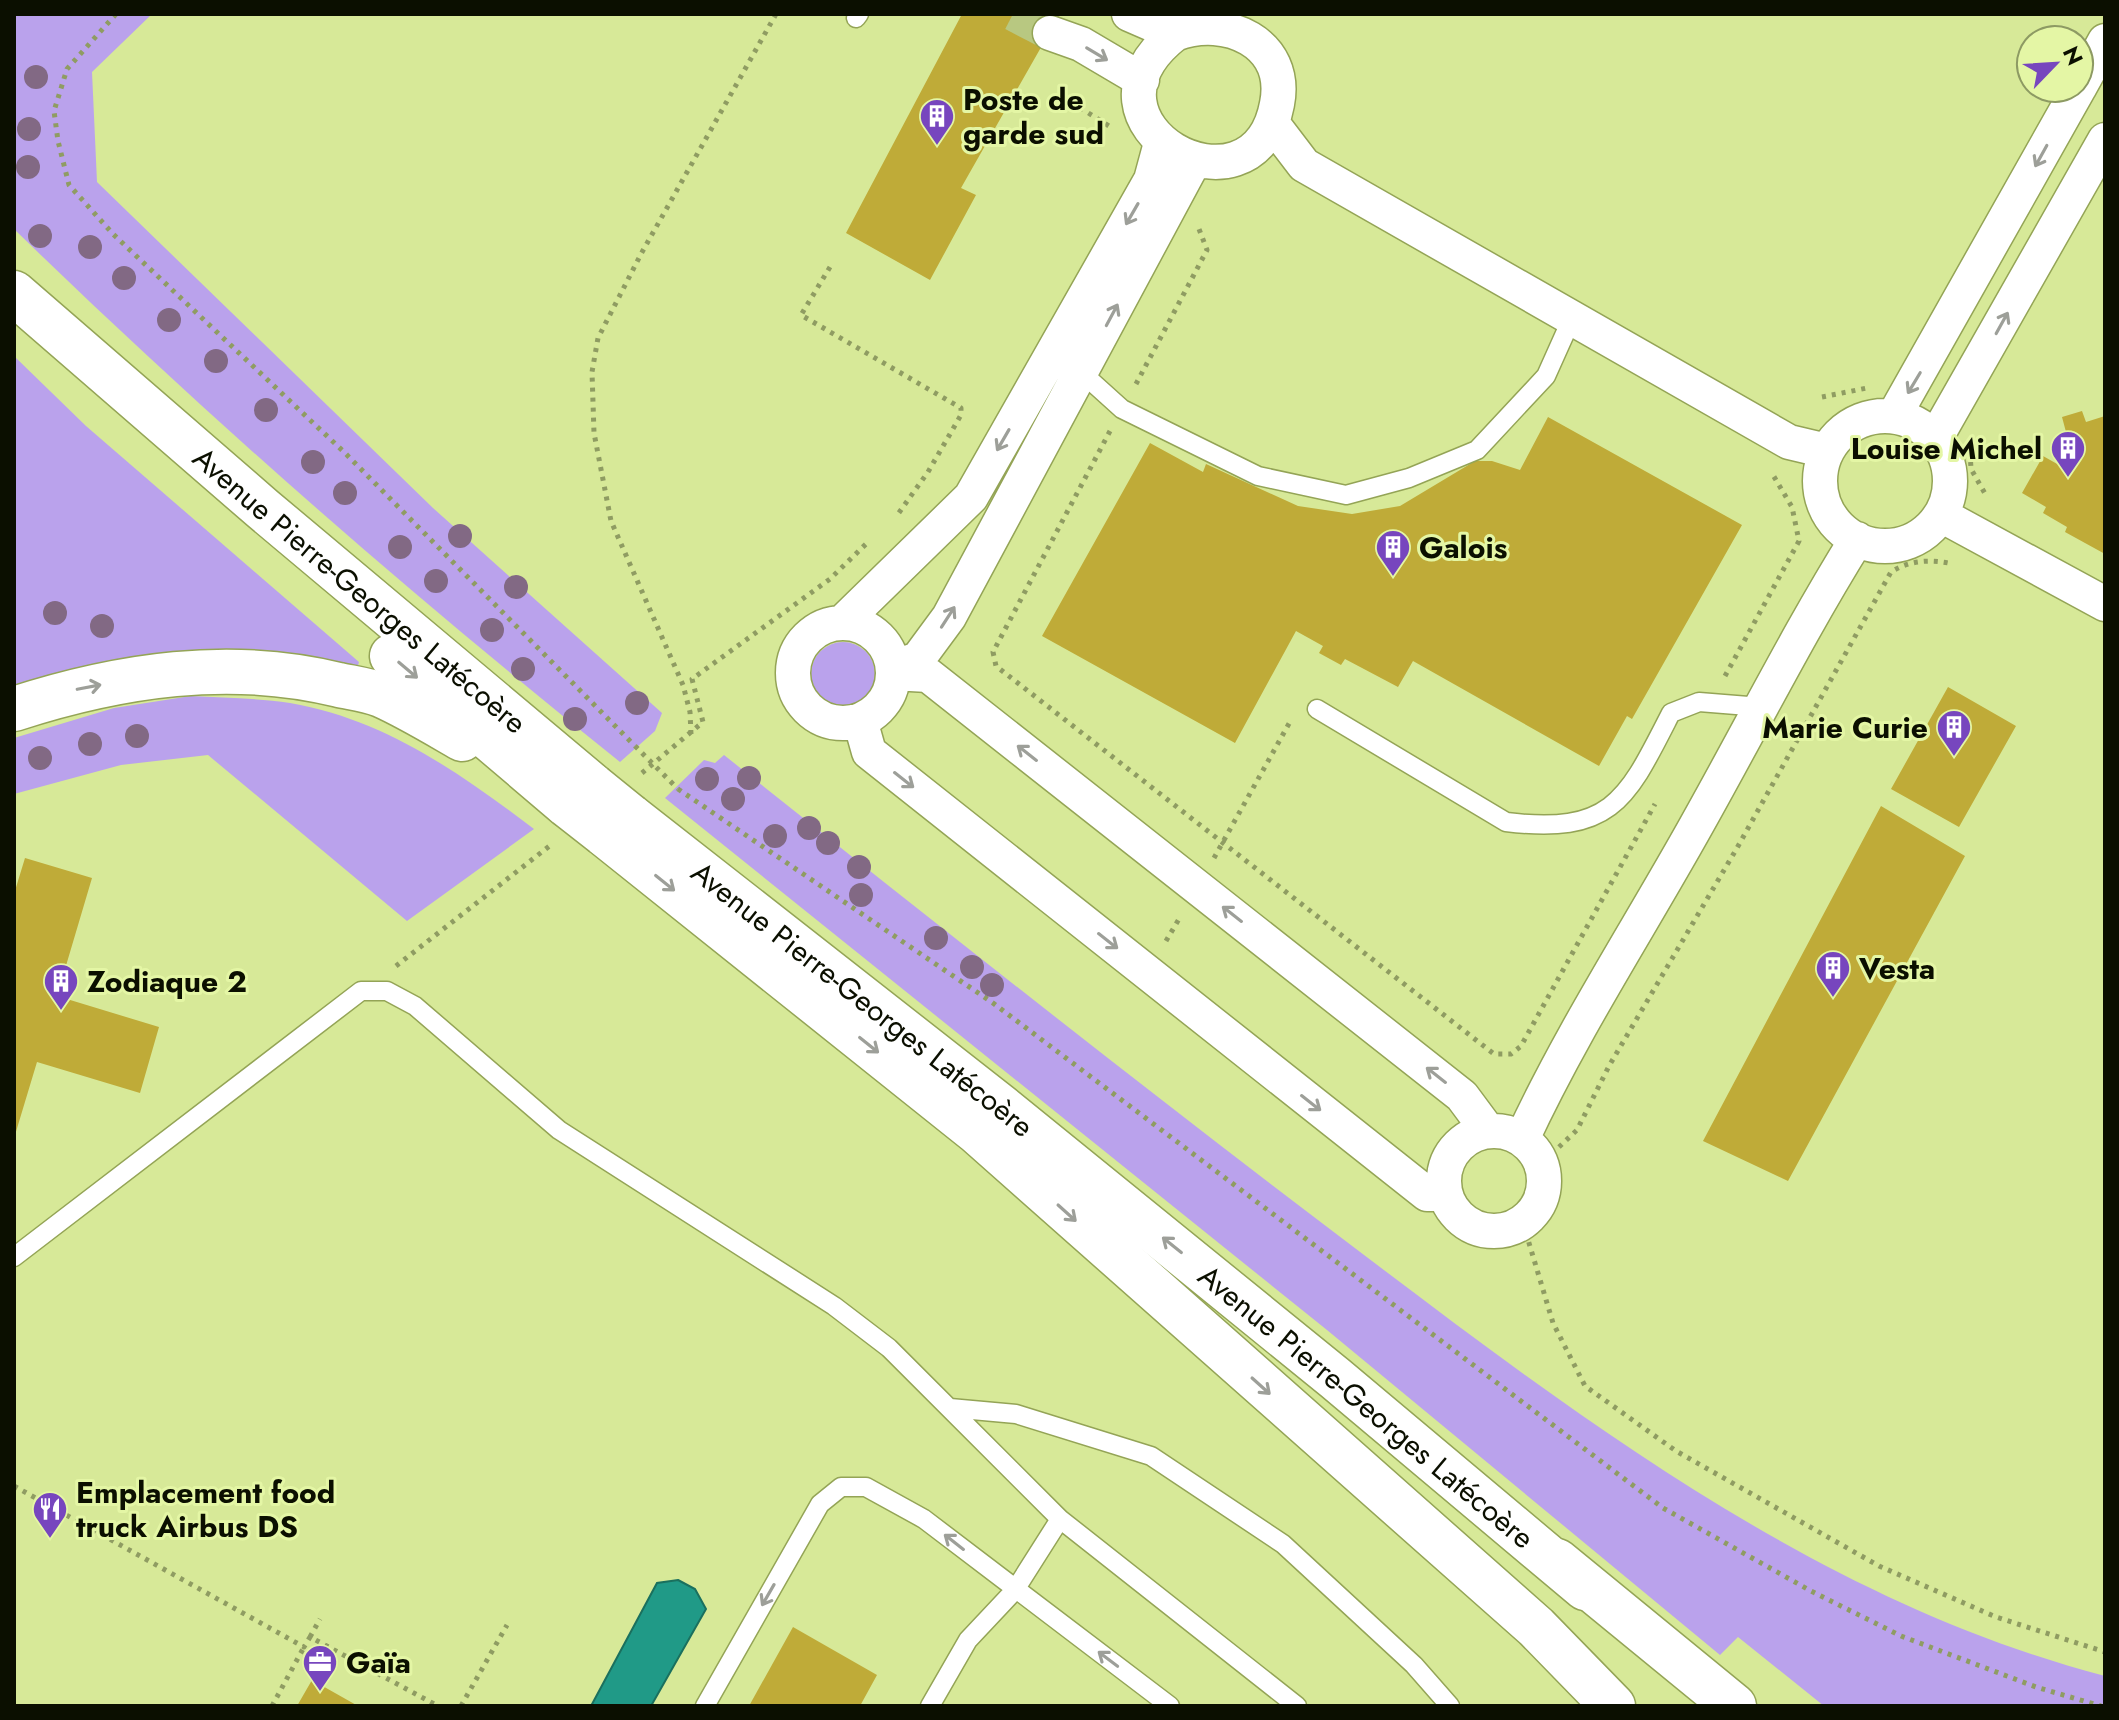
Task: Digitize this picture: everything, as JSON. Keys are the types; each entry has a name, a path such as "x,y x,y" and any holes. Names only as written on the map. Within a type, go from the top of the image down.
{"main road":[{"path":"14,264 111,354 263,509"},
{"name":"Avenue Pierre-Georges Latécoère","path":"14,293 263,509 597,810 1000,1106 1557,1561 1708,1706"},
{"name":"Avenue Pierre-Georges Latécoère","path":"14,322 202,495 597,810 977,1132 1536,1627 1613,1706"},
{"path":"14,709 68,691 155,675 240,671 310,678 379,694 597,810"},
{"path":"1557,1561 1734,1706"}],"street":[{"path":"1129,14 1175,34"},
{"path":"1241,22 1273,70 1278,102 1272,123 1259,142 1240,156 1218,163 1194,161 1161,143 1144,114 1142,80 1148,62 1175,34 1195,26 1241,22"},
{"path":"1050,33 1081,44 1142,80"},
{"path":"2095,59 2105,41"},
{"path":"1894,416 2070,104"},
{"path":"1272,123 1304,165 1789,442 1827,451"},
{"path":"1935,439 2105,140"},
{"path":"842,623 870,631 889,654 893,671 884,702 860,720 846,723 817,716 797,695 793,681 799,648 810,635 842,623 971,497 1151,180 1161,143"},
{"path":"893,671 918,659 949,617 1194,161"},
{"path":"1894,416 1909,420 1935,439 1950,476 1949,496 1941,515 1929,530 1913,540 1875,545 1857,539 1840,527 1828,511 1821,492 1821,471 1827,451 1839,435 1855,423 1874,417 1894,416"},
{"path":"1941,515 2105,604"},
{"path":"1488,1131 1472,1136 1458,1146 1444,1176 1445,1194 1451,1209 1476,1229 1508,1230 1523,1223 1542,1197 1532,1152 1555,1069 1816,605 1857,539"},
{"path":"893,671 928,675 1462,1096 1488,1131 1532,1152"},
{"path":"860,720 869,752 1427,1194 1445,1194"}],"lane":[{"path":"1081,372 1122,409 1258,476 1346,495 1409,478 1477,450 1546,376 1572,318"},
{"path":"1317,709 1506,822 1535,826 1577,823 1606,811 1634,785 1671,713 1699,702 1761,707"},
{"path":"14,1257 361,991 387,991 415,1006 559,1130 834,1306 889,1348 1060,1519 1297,1706"},
{"path":"950,1408 1016,1414 1151,1456 1283,1544 1414,1665 1450,1706"},
{"path":"705,1706 820,1504 841,1487 866,1487 924,1519 1170,1706"},
{"path":"930,1706 968,1640 1015,1590 1060,1519"}],"path":[{"path":"116,14 67,69 54,111 69,185 113,234 345,453 678,789 993,1003 1663,1508 1811,1591 1901,1636 2036,1687 2101,1706"},
{"path":"691,735 690,712 683,685 611,521 594,433 592,372 604,327 776,14"},
{"path":"1063,97 1108,123 1113,134"},
{"path":"830,267 801,315 961,408 961,415 928,472 890,521"},
{"path":"1970,439 1971,469 1983,493 1993,503"},
{"path":"361,991 691,735 703,722 692,679 830,579 870,541"},
{"path":"1532,1152 1577,1130 1609,1066 1737,848 1891,572 1905,564 1936,560 1965,567"},
{"path":"1148,973 1303,701 1317,709"},
{"path":"1523,1223 1553,1323 1585,1386 1676,1451 1879,1566 1996,1617 2105,1652"},
{"path":"14,1486 304,1647"},
{"path":"272,1706 320,1619"},
{"path":"461,1706 507,1625"},
{"path":"310,1637 438,1706"}],"shaded area":[{"path":"14,14 152,14 92,72 97,182 433,508 662,713 655,731 620,762 311,503 161,368 14,229"},
{"path":"14,356 86,426 359,662 357,669 14,692"},
{"path":"843,642 855,644 866,651 873,662 873,686 866,697 855,704 843,706 831,704 820,697 813,686 811,674 813,662 820,651 831,644"},
{"path":"191,696 290,703 357,722 420,751 534,829 407,921 208,755 121,765 14,794 14,738 114,708"},
{"path":"724,755 1262,1177 1427,1303 1608,1433 1701,1494 1797,1550 1896,1600 1998,1643 2105,1676 2105,1706 1824,1706 1738,1637 1720,1655 1327,1330 665,798 704,760 715,763"}],"water":[{"path":"678,1580 695,1589 706,1609 651,1706 591,1706 657,1583"}],"building":[{"name":"Poste de garde sud","path":"962,14 1060,14 961,188 976,195 930,280 846,233"},
{"name":"Louise Michel","path":"2082,411 2086,422 2105,416 2105,554 2065,532 2067,527 2043,513 2046,507 2022,493 2043,456 2059,465 2070,447 2062,417"},
{"name":"Galois","path":"1548,417 1742,525 1632,719 1627,716 1599,766 1413,661 1398,687 1345,659 1341,665 1319,653 1323,646 1296,631 1235,743 1042,636 1150,443 1203,472 1206,464 1298,506 1352,514 1400,506 1475,461 1492,461 1520,470"},
{"name":"Marie Curie","path":"1948,687 2016,726 1959,827 1891,789"},
{"name":"Vesta","path":"1881,806 1965,856 1788,1181 1703,1141"},
{"name":"Zodiaque 2","path":"25,858 92,878 57,996 159,1027 140,1093 37,1062 15,1135 14,894"},
{"path":"793,1627 877,1675 860,1706 749,1706"},
{"name":"Gaïa","path":"312,1680 358,1706 297,1706"}],"tunnel":[{"path":"1013,14 1050,33"}],"place":[{"name":"Poste de garde sud","path":"937,147"},
{"name":"Louise Michel","path":"2068,479"},
{"name":"Galois","path":"1393,578"},
{"name":"Marie Curie","path":"1954,758"},
{"name":"Vesta","path":"1833,999"},
{"name":"Zodiaque 2","path":"61,1012"},
{"name":"Emplacement food truck Airbus DS","path":"50,1540"},
{"name":"Gaïa","path":"320,1693"}]}
